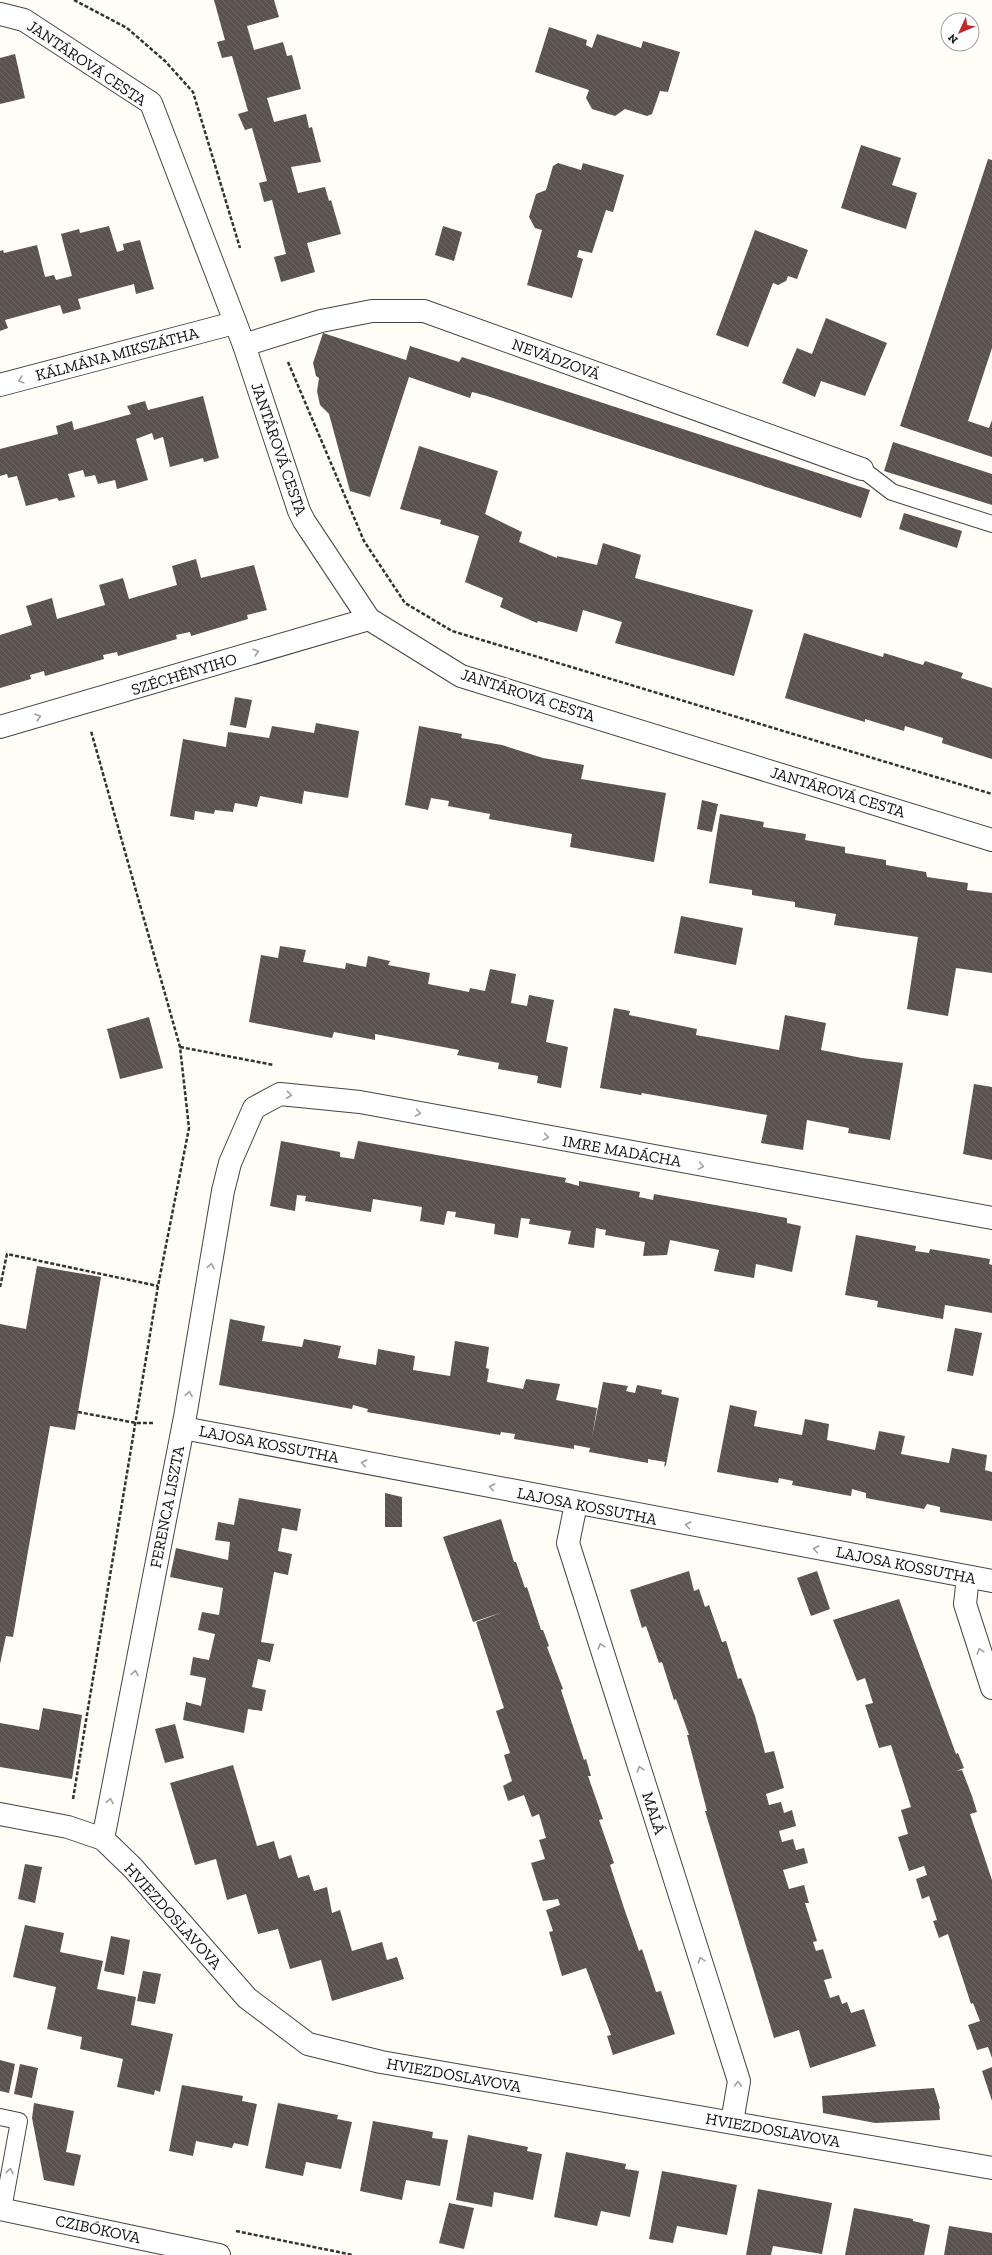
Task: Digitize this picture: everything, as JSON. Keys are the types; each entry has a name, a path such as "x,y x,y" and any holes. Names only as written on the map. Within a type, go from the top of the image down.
{"street":[{"name":"JANTÁROVÁ CESTA","path":"0,14 24,20 151,103 234,323 244,345 304,521 369,619 461,676 992,840"},
{"name":"NEVÄDZOVÁ","path":"244,345 321,321 372,311 424,311 862,469"},
{"name":"KÁLMÁNA MIKSZÁTHA","path":"0,385 234,323"},
{"name":"SZÉCHÉNYIHO","path":"0,727 83,704 369,619"},
{"name":"FERENCA LISZTA","path":"103,1839 183,1428 223,1191 230,1163 254,1108 280,1094"},
{"name":"IMRE MADÁCHA","path":"280,1094 360,1102 992,1218"},
{"name":"LAJOSA KOSSUTHA","path":"183,1428 576,1504 992,1581"},
{"name":"MALÁ","path":"576,1504 568,1543 739,2081 732,2122"},
{"path":"968,1577 965,1604 992,1688"},
{"name":"HVIEZDOSLAVOVA","path":"0,1814 68,1827 103,1839 133,1868 247,1998 308,2044 382,2062 992,2168"},
{"name":"CZIBÓKOVA","path":"2,2209 219,2255"}],"lane":[{"path":"862,469 892,492 992,524"},
{"path":"0,2117 19,2121 2,2209"}],"path":[{"path":"74,0 127,28 165,60 193,92 240,249"},
{"path":"276,335 364,541 406,603 452,631 992,794"},
{"path":"68,1827 158,1286 189,1128 180,1047 83,704"},
{"path":"180,1047 285,1067 280,1094"},
{"path":"0,1287 7,1254 158,1286"},
{"path":"78,1412 136,1423 160,1423"}],"building":[{"path":"214,0 274,0 279,17 247,26 254,50 283,42 287,56 292,55 301,89 267,98 274,122 306,114 309,128 312,127 321,162 291,167 298,193 325,187 329,201 331,200 341,234 307,243 315,272 281,282 274,257 286,254 272,200 264,202 259,183 267,181 252,128 245,130 238,114 248,111 232,56 222,58 217,42 225,40"},
{"path":"549,27 587,40 586,45 592,48 597,34 641,48 643,41 680,52 668,92 660,91 652,114 647,116 625,109 615,116 592,109 586,98 589,90 535,72"},
{"path":"15,54 25,98 0,104 0,58"},
{"path":"861,145 901,158 892,185 917,193 906,229 841,208"},
{"path":"988,159 992,160 992,348 968,421 989,428 992,420 992,457 900,426"},
{"path":"558,163 581,170 583,163 624,175 613,212 606,210 592,253 579,250 577,257 583,259 572,298 527,285 542,230 535,228 529,217 536,194 546,190 553,166"},
{"path":"109,226 117,252 124,250 123,244 140,240 154,289 136,294 134,284 78,299 81,309 63,314 60,305 5,320 8,328 0,331 0,251 3,250 4,253 37,245 45,277 54,275 56,280 72,276 61,234 79,229 80,233"},
{"path":"443,226 462,232 454,261 435,255"},
{"path":"755,230 808,250 797,279 788,276 786,281 778,285 773,283 748,347 716,335"},
{"path":"826,318 887,343 865,396 821,381 815,397 782,383 797,348 812,354"},
{"path":"323,333 406,360 410,346 459,362 462,357 870,490 861,518 487,396 472,392 470,398 409,377 370,497 350,491 329,414 320,405 317,391 319,378 316,376 313,363"},
{"path":"203,396 219,458 204,462 203,458 170,467 163,437 154,440 152,433 136,439 148,480 117,489 115,480 98,484 95,475 85,477 83,470 68,474 75,497 59,501 57,498 26,506 17,476 8,478 7,474 0,476 0,449 58,434 56,426 72,421 74,430 131,414 127,406 145,401 148,410"},
{"path":"893,442 992,474 992,505 884,471"},
{"path":"419,446 498,471 485,514 522,532 519,542 557,558 557,556 597,565 603,543 641,555 635,578 753,610 734,676 615,643 622,622 583,610 577,632 538,621 537,623 500,607 503,598 465,582 479,536 440,524 441,520 400,509"},
{"path":"904,513 962,531 957,548 899,529"},
{"path":"196,559 201,578 254,565 267,610 247,615 248,619 191,636 190,632 176,635 177,639 118,656 117,652 103,655 104,659 45,676 44,671 30,675 31,679 0,688 0,635 32,625 26,606 52,598 57,619 105,605 99,585 123,578 129,599 177,585 172,566"},
{"path":"804,633 883,657 884,653 923,665 925,661 963,673 961,678 992,688 992,759 942,743 943,738 905,726 904,731 865,719 865,722 785,698"},
{"path":"235,697 252,700 246,728 230,725"},
{"path":"316,723 359,731 348,798 304,791 302,804 260,796 257,807 235,803 233,812 215,810 214,814 195,811 194,820 170,816 183,739 226,747 228,732 269,738 272,726 314,733"},
{"path":"419,726 462,734 461,738 502,745 543,758 584,765 581,779 666,793 654,862 570,847 572,834 489,819 490,814 448,806 449,801 431,798 428,810 405,805"},
{"path":"702,800 718,804 712,832 697,829"},
{"path":"720,814 764,822 763,827 806,834 805,840 845,847 845,853 886,860 886,865 926,872 927,877 968,883 967,890 992,893 992,973 956,968 948,1016 907,1009 918,937 834,925 836,914 795,907 795,902 752,895 752,890 709,883"},
{"path":"681,916 743,928 736,965 674,953"},
{"path":"280,946 306,950 303,962 345,969 346,963 366,967 368,956 390,961 388,965 430,973 428,984 469,992 470,988 485,991 490,969 516,974 511,1003 527,1006 529,995 554,1000 546,1042 568,1047 561,1088 537,1083 538,1076 498,1069 499,1063 457,1055 459,1050 375,1034 375,1040 334,1032 332,1038 249,1022 261,955 278,958"},
{"path":"614,1008 630,1011 629,1015 697,1029 696,1035 779,1050 785,1015 826,1023 821,1050 862,1058 903,1063 890,1140 848,1133 849,1128 807,1120 803,1150 761,1143 767,1115 642,1093 641,1095 600,1088"},
{"path":"149,1017 163,1068 120,1079 107,1029"},
{"path":"974,1084 992,1087 992,1160 963,1154"},
{"path":"281,1141 340,1152 340,1157 354,1159 358,1141 566,1178 565,1182 579,1186 579,1181 640,1192 639,1197 653,1200 654,1194 787,1218 787,1223 801,1226 792,1272 756,1264 754,1278 714,1271 719,1250 670,1240 667,1255 643,1256 645,1242 605,1235 606,1230 596,1228 594,1248 568,1244 571,1231 529,1224 530,1219 521,1218 518,1238 494,1234 495,1224 455,1217 456,1212 447,1211 444,1225 420,1221 422,1207 373,1199 371,1212 305,1201 306,1196 297,1195 295,1211 270,1206"},
{"path":"856,1235 916,1246 915,1251 929,1253 930,1249 990,1259 989,1264 992,1265 992,1313 945,1305 943,1319 877,1307 878,1301 845,1295"},
{"path":"37,1266 101,1277 75,1430 50,1426 13,1637 6,1636 0,1664 0,1324 26,1329"},
{"path":"230,1319 265,1326 262,1341 302,1347 304,1339 341,1346 338,1358 376,1365 378,1349 415,1356 413,1370 450,1376 455,1341 489,1347 486,1368 489,1369 487,1382 523,1389 526,1379 560,1384 556,1400 597,1408 592,1437 603,1382 628,1386 626,1391 635,1393 637,1385 662,1390 661,1394 679,1398 666,1465 664,1467 665,1462 648,1459 648,1463 589,1452 590,1448 574,1445 574,1449 514,1439 515,1434 501,1432 500,1435 367,1412 368,1409 353,1405 352,1409 219,1385"},
{"path":"955,1328 982,1333 973,1376 947,1371"},
{"path":"730,1405 757,1411 754,1426 802,1435 805,1419 829,1424 827,1440 875,1450 879,1431 905,1436 901,1454 949,1463 952,1448 987,1455 985,1470 992,1472 992,1521 940,1512 940,1507 927,1504 924,1509 866,1498 866,1493 852,1489 851,1496 792,1485 793,1481 779,1478 778,1483 717,1472"},
{"path":"385,1493 402,1497 402,1527 385,1527"},
{"path":"239,1498 301,1509 297,1531 282,1528 278,1551 292,1554 288,1575 274,1572 261,1642 274,1644 270,1662 258,1659 252,1687 266,1690 262,1711 248,1709 244,1733 183,1720 186,1702 201,1706 206,1678 190,1675 193,1657 209,1660 215,1634 198,1630 202,1612 219,1615 223,1588 170,1577 176,1548 228,1560 230,1542 215,1540 218,1522 234,1525"},
{"path":"501,1519 514,1562 516,1562 525,1588 527,1587 541,1630 543,1630 549,1646 547,1647 563,1689 561,1690 584,1760 586,1759 591,1776 588,1776 603,1819 599,1820 614,1863 610,1865 624,1908 639,1951 642,1949 656,1992 661,1991 675,2034 613,2055 607,2036 611,2035 586,1968 562,1976 549,1932 553,1931 546,1910 560,1905 558,1899 543,1901 531,1863 545,1859 539,1840 546,1838 539,1814 532,1817 524,1795 508,1801 503,1786 512,1781 504,1755 510,1753 496,1711 504,1708 476,1622 503,1612 473,1622 443,1537"},
{"path":"689,1571 694,1591 699,1589 705,1607 709,1605 722,1642 726,1641 738,1679 741,1678 755,1716 765,1753 774,1751 784,1788 766,1794 769,1805 781,1802 784,1813 792,1810 796,1826 779,1831 782,1842 793,1839 796,1850 804,1848 808,1863 783,1870 789,1889 804,1885 809,1903 805,1903 817,1941 813,1942 816,1951 823,1949 832,1978 824,1980 830,1998 839,1995 842,2004 847,2002 851,2013 864,2009 876,2046 810,2068 799,2030 774,2038 705,1811 707,1811 687,1735 689,1735 676,1699 674,1700 662,1662 659,1663 646,1626 642,1628 630,1590"},
{"path":"817,1571 830,1609 811,1616 797,1578"},
{"path":"899,1599 956,1754 958,1753 964,1768 956,1771 962,1770 972,1796 977,1812 970,1814 992,1880 992,2058 988,2047 977,2050 968,2025 980,2021 973,2003 971,2004 948,1934 939,1938 933,1921 937,1920 929,1896 922,1899 916,1879 927,1875 924,1866 909,1871 898,1837 908,1834 901,1810 911,1807 891,1745 879,1748 865,1705 873,1703 865,1678 857,1681 833,1620"},
{"path":"43,1708 82,1715 72,1779 0,1767 0,1723 39,1730"},
{"path":"175,1724 184,1758 165,1763 155,1729"},
{"path":"233,1765 257,1846 274,1841 279,1859 291,1855 298,1878 309,1875 314,1891 327,1887 332,1913 340,1910 352,1951 382,1942 387,1960 397,1957 404,1979 332,2001 321,1960 290,1969 278,1929 258,1934 246,1894 227,1900 216,1859 195,1865 170,1783"},
{"path":"25,1864 42,1867 35,1903 18,1899"},
{"path":"25,1925 64,1933 60,1952 103,1961 97,1989 136,1997 131,2025 173,2034 160,2092 155,2090 154,2095 117,2087 123,2059 80,2049 82,2037 47,2029 56,1987 13,1977"},
{"path":"111,1936 130,1940 124,1975 104,1971"},
{"path":"143,1971 161,1974 155,2004 137,2001"},
{"path":"0,2060 15,2064 9,2093 0,2091"},
{"path":"20,2064 38,2068 32,2098 14,2094"},
{"path":"992,2067 992,2101 982,2071"},
{"path":"182,2085 243,2096 242,2101 257,2104 248,2146 234,2143 232,2148 196,2141 193,2156 169,2151"},
{"path":"934,2088 940,2108 940,2120 875,2123 823,2113 822,2096"},
{"path":"34,2103 74,2111 66,2152 81,2155 74,2186 44,2180 32,2118"},
{"path":"278,2103 338,2115 337,2119 352,2122 341,2169 306,2162 303,2176 265,2168"},
{"path":"373,2121 433,2132 432,2138 448,2140 440,2186 406,2180 402,2200 360,2191"},
{"path":"468,2135 528,2147 527,2151 542,2154 533,2200 494,2192 492,2207 456,2200"},
{"path":"566,2152 626,2164 625,2169 639,2171 630,2217 601,2211 597,2226 554,2217"},
{"path":"662,2171 737,2185 727,2235 677,2226 673,2243 649,2239"},
{"path":"758,2189 832,2203 822,2254 773,2246 771,2255 746,2255"},
{"path":"449,2203 474,2208 464,2249 439,2243"},
{"path":"854,2208 913,2219 913,2221 930,2225 924,2255 845,2255"},
{"path":"949,2226 992,2233 992,2255 944,2255"}]}
